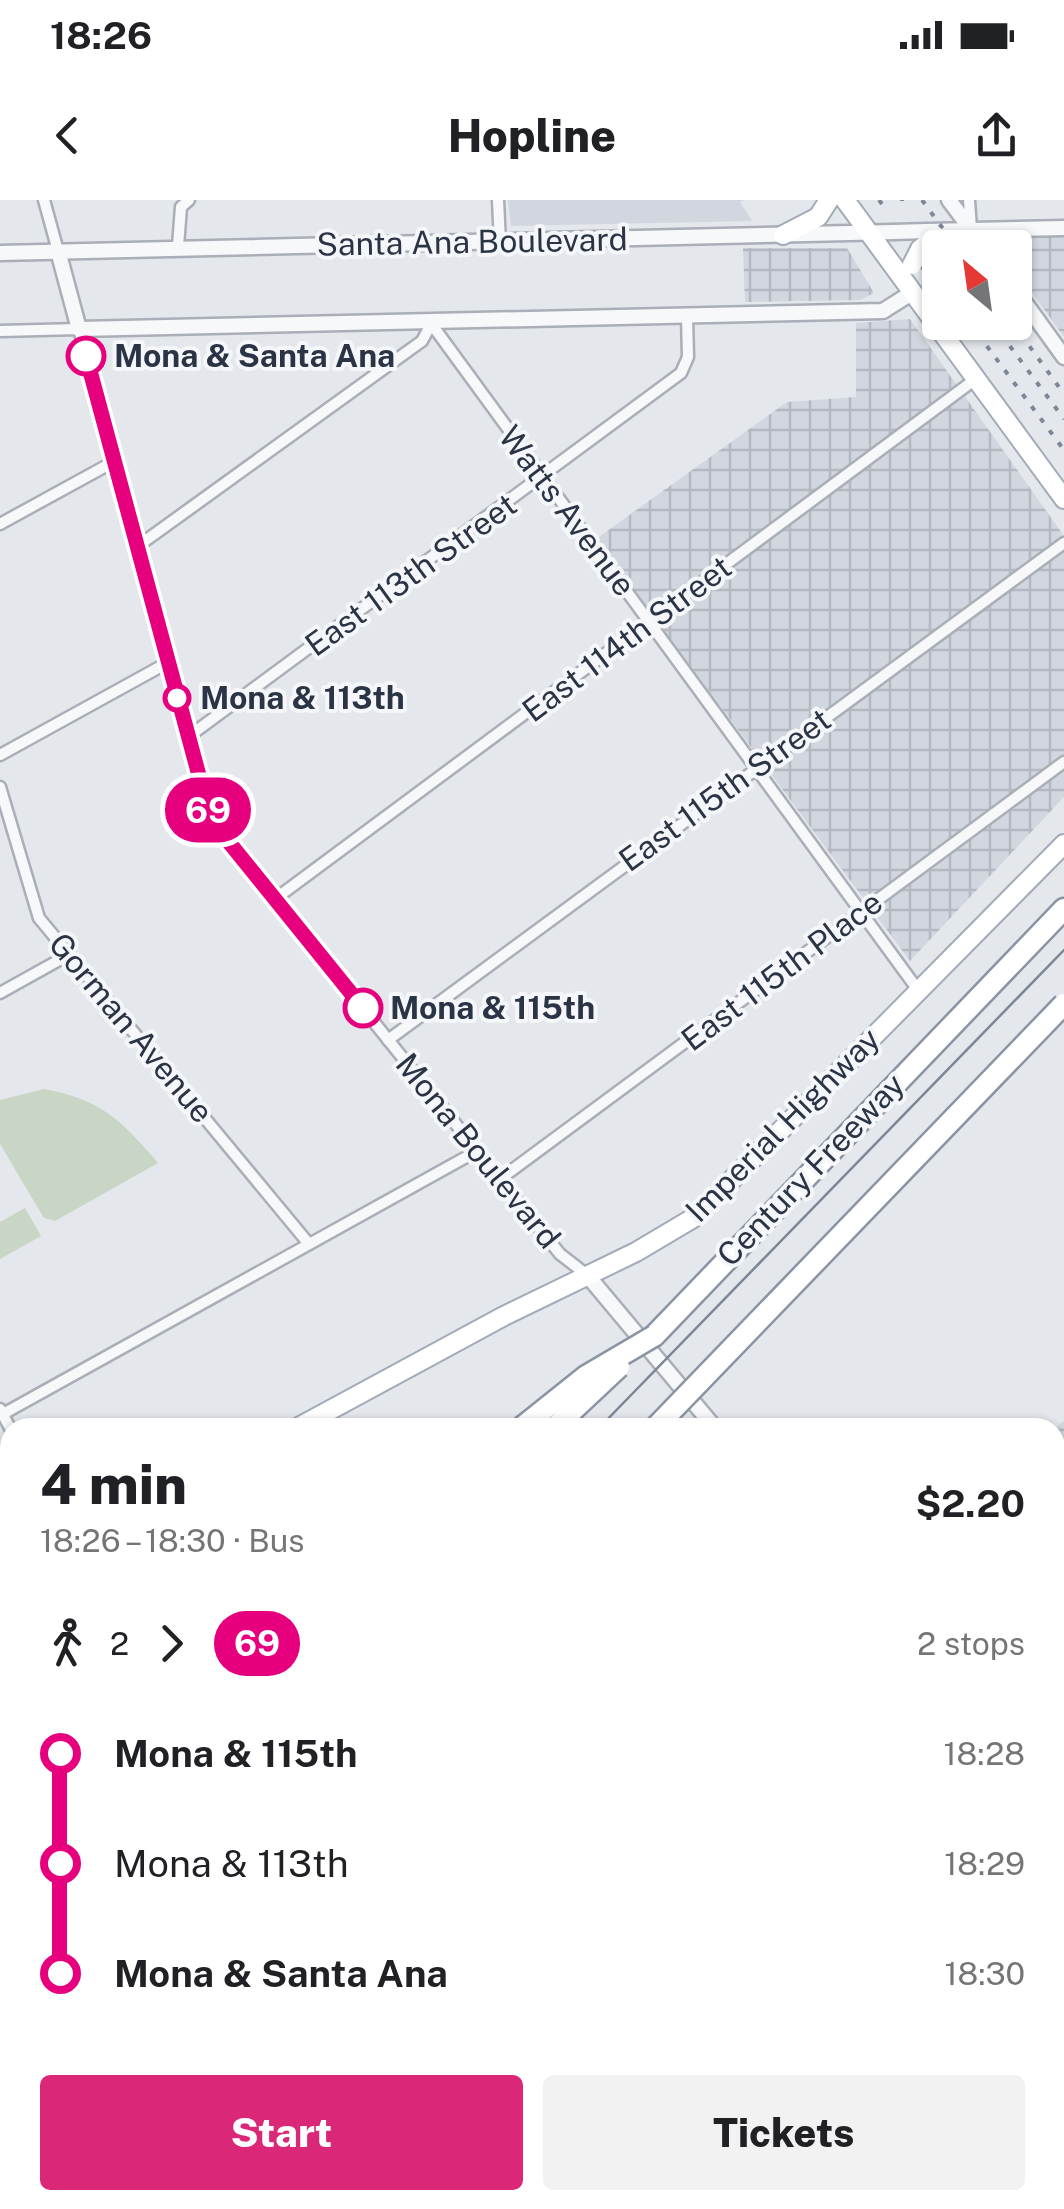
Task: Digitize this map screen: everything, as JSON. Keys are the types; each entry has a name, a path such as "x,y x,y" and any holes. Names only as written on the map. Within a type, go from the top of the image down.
{"highway":[{"name":"Century Freeway","path":"565,1418 654,1336 1064,909"},
{"name":"Century Freeway","path":"665,1418 1064,1004"},
{"path":"534,1418 586,1376 654,1336"}],"main road":[{"path":"782,235 818,217 829,200"},
{"path":"845,200 1064,500"},
{"path":"913,292 912,266 922,247"},
{"name":"Imperial Highway","path":"315,1418 695,1216 1064,844"}],"street":[{"name":"Mona Boulevard","path":"44,200 211,820 560,1254 588,1276"},
{"path":"178,246 181,207 189,200"},
{"path":"498,200 500,243"},
{"path":"949,200 971,230"},
{"path":"969,200 971,230"},
{"name":"Santa Ana Boulevard","path":"971,230 1064,228"},
{"name":"Santa Ana Boulevard","path":"0,253 922,232"},
{"path":"0,331 883,311 913,292"},
{"path":"1032,313 1064,357"},
{"name":"East 113th Street","path":"188,737 543,478 681,372 688,357 687,316"},
{"path":"138,546 422,341 430,332 430,322"},
{"name":"Watts Avenue","path":"430,322 918,990"},
{"name":"East 114th Street","path":"275,899 977,378"},
{"path":"0,524 115,461"},
{"name":"East 115th Street","path":"388,1040 1064,543"},
{"path":"0,755 167,663"},
{"name":"East 115th Place","path":"500,1179 1064,762"},
{"name":"Gorman Avenue","path":"0,788 38,918 309,1244"},
{"path":"0,993 70,954"},
{"path":"2,1411 476,1151"},
{"path":"588,1276 707,1418"}],"shaded area":[{"path":"508,200 744,200 740,202 752,221 511,226"},
{"path":"1064,236 1064,337 1032,293 1032,237"},
{"path":"743,248 847,248 874,293 860,300 745,302"},
{"path":"910,319 1064,536 1064,797 910,961 596,539 787,402 856,397 856,323"}],"green space":[{"path":"44,1089 81,1099 109,1114 158,1163 55,1221 44,1218 0,1144 0,1100"},
{"path":"25,1208 41,1236 0,1259 0,1222"}],"tram line":[{"path":"609,1418 1064,950"}],"railway":[{"path":"879,200 888,212"},
{"path":"922,200 944,230"},
{"path":"982,340 1064,450"},
{"path":"1005,340 1064,419"},
{"path":"1025,340 1064,394"}],"bus line":[{"name":"69","path":"86,356 211,820 363,1008"}],"place":[{"name":"Mona & Santa Ana","path":"86,356"},
{"name":"Mona & 113th","path":"177,698"},
{"name":"Mona & 115th","path":"363,1008"}]}
